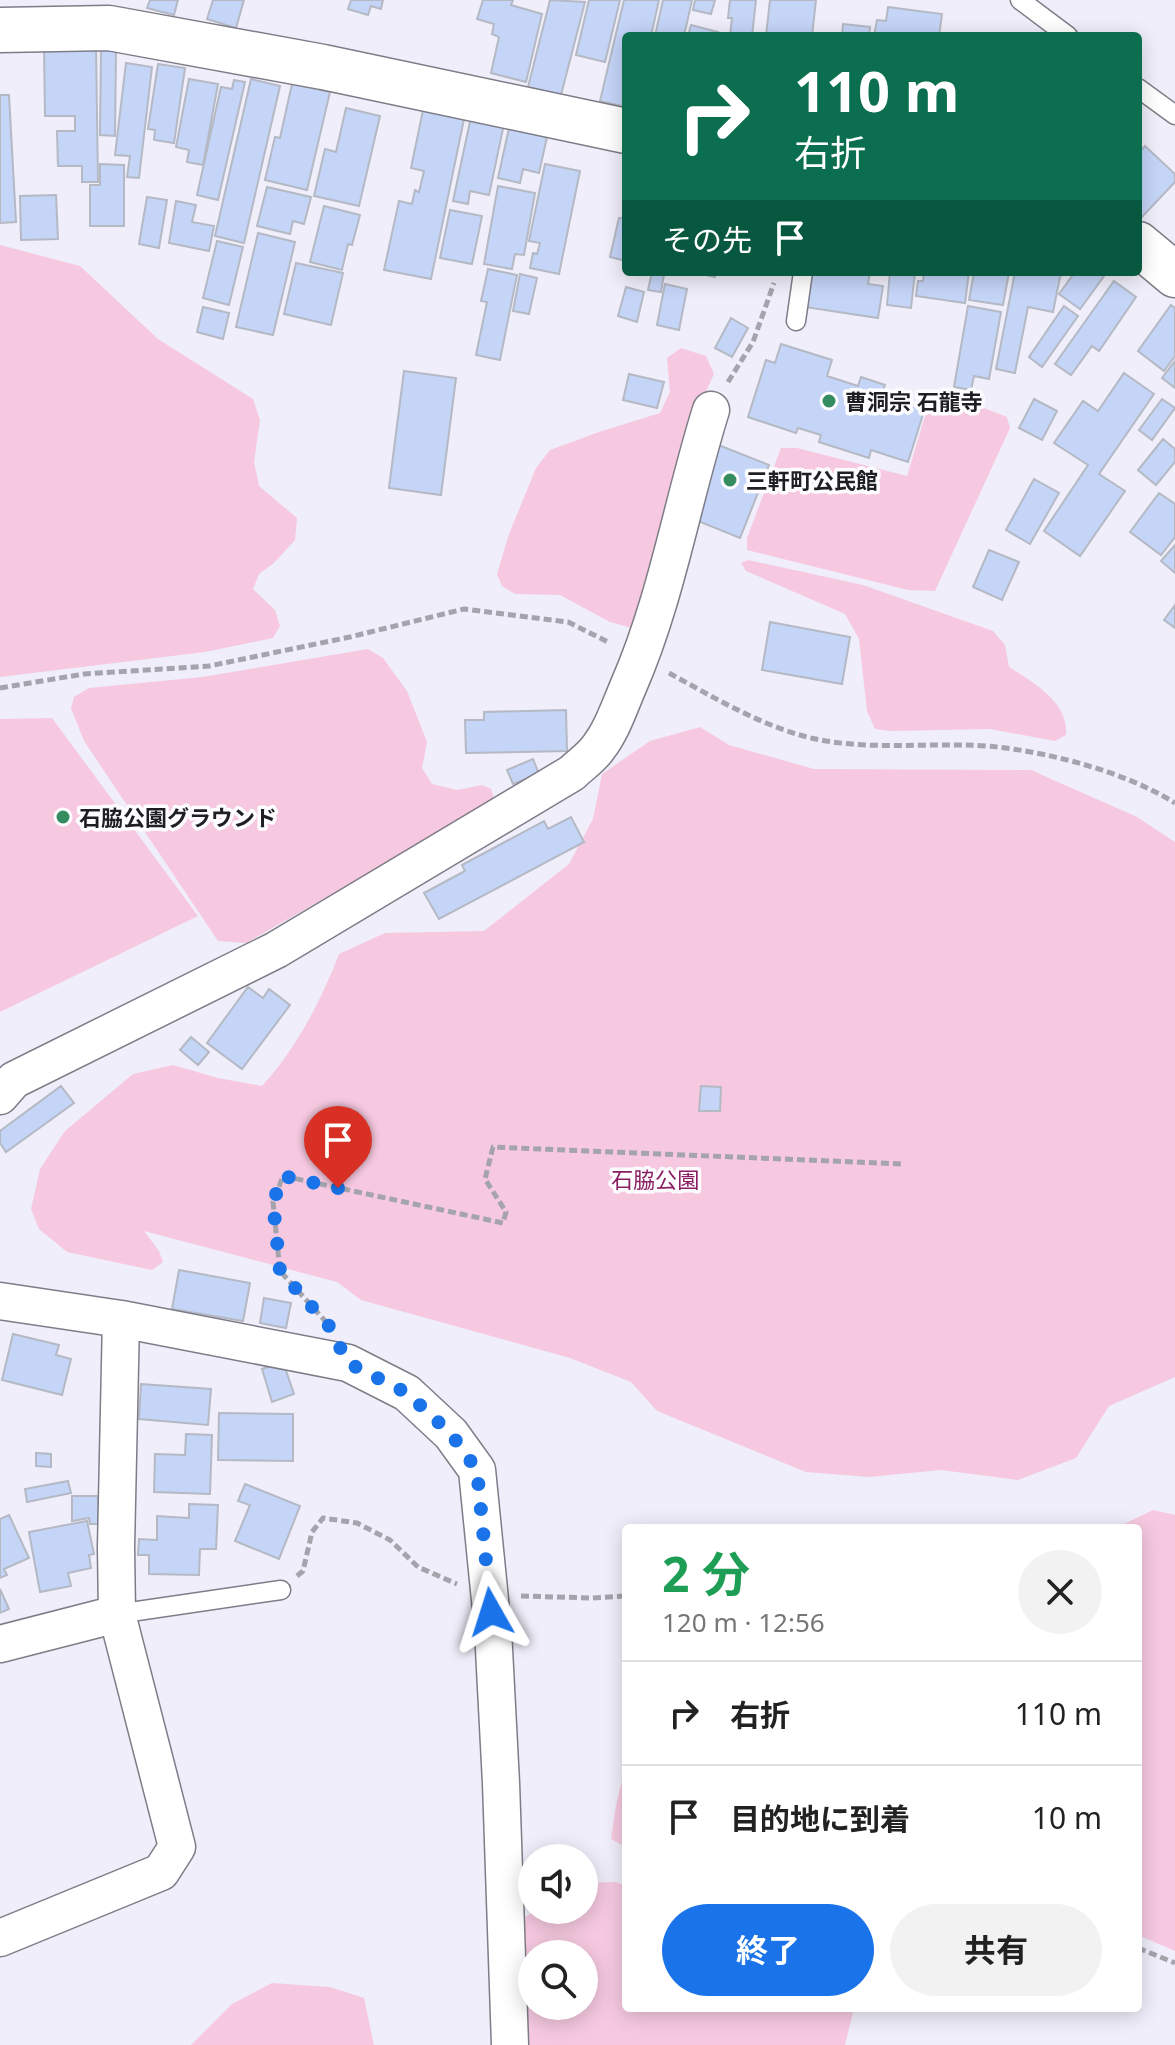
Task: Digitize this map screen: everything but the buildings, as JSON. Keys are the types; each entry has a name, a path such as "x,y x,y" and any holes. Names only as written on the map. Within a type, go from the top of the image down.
{"street":[{"path":"0,30 110,14 323,67 622,130"},
{"path":"1142,247 1175,275"},
{"path":"0,1096 14,1080 276,950 572,773 596,751 608,734 641,658 680,529 689,481 711,410"},
{"path":"0,1301 121,1319 348,1363 407,1393 451,1434 477,1470 489,1594 501,1783 510,2045"},
{"path":"0,1938 161,1872 177,1847 117,1614 121,1319"},
{"path":"0,1644 117,1614"}],"lane":[{"path":"1020,0 1063,32"},
{"path":"1142,91 1175,115"},
{"path":"796,321 802,276"},
{"path":"117,1614 281,1590"}],"path":[{"path":"711,410 753,342 776,276"},
{"path":"0,688 84,674 209,666 350,637 464,609 568,622 749,716 808,737 886,746 968,745 1057,757 1154,789 1175,803"},
{"path":"348,1363 329,1326 280,1271 273,1202 283,1176 503,1223 506,1212 485,1179 493,1147 903,1164"},
{"path":"281,1590 303,1571 312,1532 323,1518 357,1523 390,1540 418,1567 457,1585 489,1594 577,1598 622,1596"},
{"path":"1142,1950 1175,1963"}],"green space":[{"path":"0,245 80,266 158,339 253,399 260,420 254,462 259,486 297,518 295,540 259,574 253,589 275,610 280,626 273,638 205,652 0,677"},
{"path":"681,348 706,356 714,374 698,409 632,628 610,622 560,595 515,594 502,586 497,574 509,534 536,468 550,450 660,413 670,392 667,358"},
{"path":"943,392 1007,417 1010,428 935,591 908,590 747,550 747,538 781,448 797,448 907,476 931,396"},
{"path":"748,560 863,585 993,631 1005,645 1009,667 1056,703 1062,713 1066,735 1055,741 990,729 875,729 867,711 859,639 845,614 746,571 741,563"},
{"path":"368,649 383,658 407,691 427,742 422,768 432,784 457,790 482,785 491,789 494,798 489,804 246,943 218,941 84,741 71,708 74,697 89,688 202,677"},
{"name":"石脇公園グラウンド","path":"52,718 198,916 0,1012 0,719"},
{"name":"石脇公園","path":"700,727 729,745 814,769 1031,770 1137,817 1175,842 1175,1377 1109,1406 1076,1458 1018,1480 941,1470 869,1477 806,1472 657,1411 631,1382 570,1358 361,1300 337,1282 144,1231 163,1262 152,1270 67,1252 39,1229 31,1209 40,1169 65,1131 133,1074 173,1065 262,1086 306,1024 339,954 385,933 484,931 569,864 593,819 602,774 650,741"},
{"path":"1153,1510 1175,1515 1175,1951 1142,1937 1142,1524 1124,1524"},
{"path":"622,1782 622,1845 611,1839"},
{"path":"616,1882 622,1884 622,2012 853,2012 845,2045 519,2045 520,2020 598,2020 598,1940 522,1940 522,1924 598,1924 598,1883"},
{"path":"272,1983 330,1987 364,1998 374,2045 191,2045 232,2004"}],"place":[{"name":"曹洞宗 石龍寺","path":"829,401"},
{"name":"三軒町公民館","path":"730,480"},
{"name":"石脇公園グラウンド","path":"63,817"}],"route":[{"path":"338,1188 283,1176 273,1202 280,1271 329,1326 348,1363 407,1393 451,1434 477,1470 491,1612"}]}
